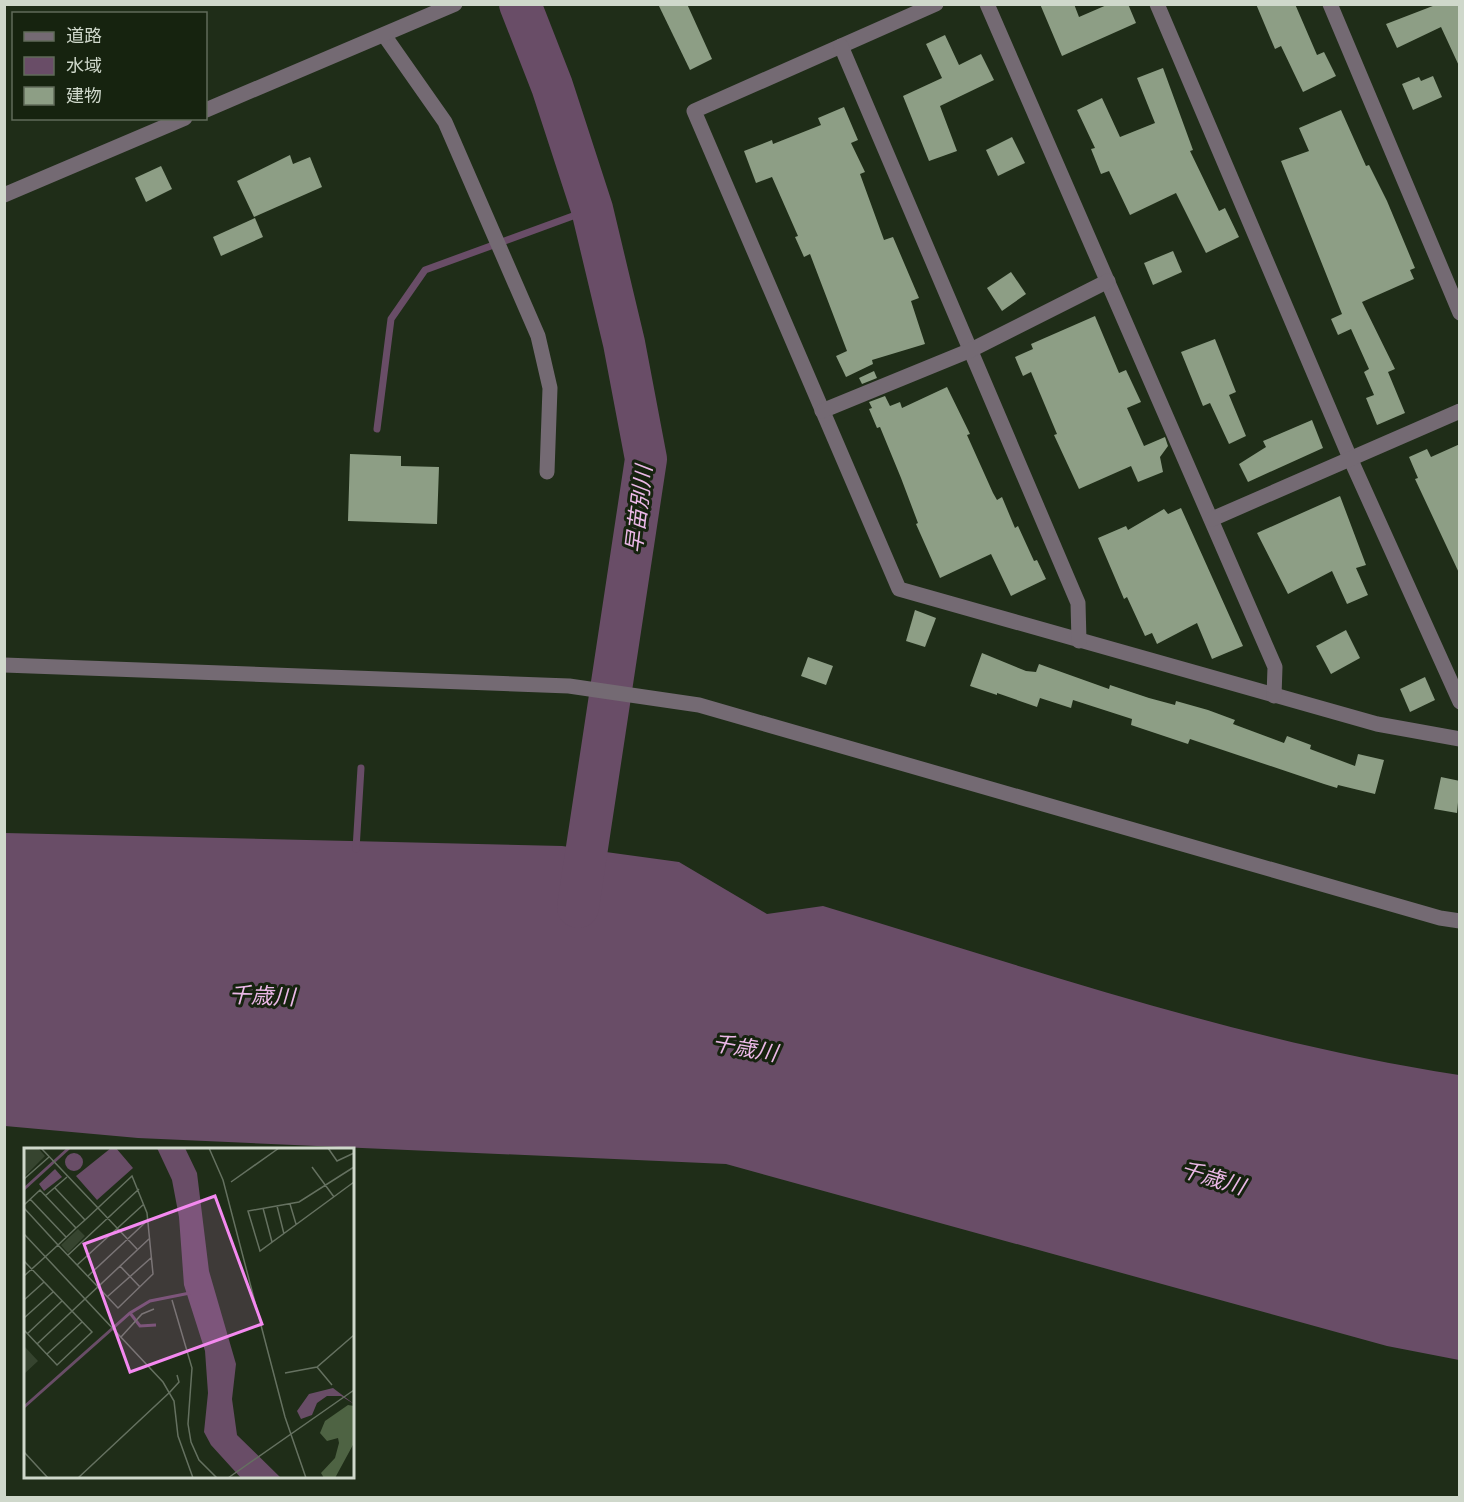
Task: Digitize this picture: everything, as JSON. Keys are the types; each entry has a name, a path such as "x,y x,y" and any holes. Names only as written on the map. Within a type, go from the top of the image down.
{"street":[{"path":"207,110 455,4"},
{"path":"936,4 694,111 899,589 1377,724 1460,739"},
{"path":"987,4 1275,667 1274,696"},
{"path":"1157,4 1350,458 1460,702"},
{"path":"1330,4 1460,313"},
{"path":"384,35 445,122 538,336 550,388 547,472"},
{"path":"842,46 1078,603 1079,641"},
{"path":"4,195 180,120"},
{"path":"822,411 970,350 1108,281"},
{"path":"1212,519 1460,411"},
{"path":"4,665 569,686 699,705 1417,911 1460,921"}],"water":[{"name":"千歳川","path":"5,833 562,846 679,862 767,914 823,906 1218,1024 1378,1061 1459,1075 1459,1360 1387,1346 726,1164 138,1138 5,1126"}],"building":[{"path":"658,4 687,4 712,59 690,70"},
{"path":"1040,4 1074,4 1079,17 1109,4 1128,4 1136,23 1062,56"},
{"path":"1256,4 1295,4 1317,55 1324,52 1336,76 1303,92 1281,46 1275,49"},
{"path":"1438,4 1460,4 1460,68 1441,27 1397,48 1386,24"},
{"path":"945,35 959,65 981,54 994,80 940,106 957,151 929,161 903,96 942,78 926,44"},
{"path":"1163,68 1193,150 1190,151 1219,211 1225,208 1239,237 1206,253 1176,193 1130,215 1109,171 1101,174 1091,149 1095,148 1077,110 1102,98 1120,137 1155,123 1137,78"},
{"path":"1433,76 1442,97 1413,110 1402,84 1419,77 1421,81"},
{"path":"844,107 858,140 851,143 865,172 860,174 884,240 893,237 919,298 911,301 925,344 872,360 873,364 846,377 836,356 847,351 810,254 804,257 795,237 798,236 772,177 756,183 744,151 772,140 773,144 821,125 818,118"},
{"path":"1341,110 1366,166 1369,165 1387,201 1415,268 1410,270 1414,279 1362,302 1395,369 1388,372 1405,413 1377,425 1366,398 1374,395 1364,372 1369,369 1351,329 1338,335 1331,319 1342,314 1281,161 1309,151 1299,128"},
{"path":"1012,137 1025,163 998,176 986,150"},
{"path":"290,155 293,164 310,157 322,187 254,217 237,181"},
{"path":"161,166 172,189 146,202 135,178"},
{"path":"255,218 263,237 221,256 213,237"},
{"path":"1173,251 1182,272 1153,285 1144,263"},
{"path":"1011,272 1026,294 1002,311 987,288"},
{"path":"1095,316 1119,373 1126,370 1141,402 1127,408 1144,446 1165,437 1168,446 1160,457 1163,472 1138,482 1131,466 1079,489 1054,435 1057,434 1031,372 1023,376 1015,357 1033,349 1031,344"},
{"path":"1215,339 1236,392 1229,395 1246,436 1229,444 1210,403 1203,406 1181,352"},
{"path":"874,371 877,378 862,384 859,378"},
{"path":"947,387 970,434 967,435 993,493 997,500 1002,497 1015,528 1018,526 1034,561 1037,560 1046,579 1011,596 991,554 940,578 916,524 918,523 880,427 877,428 869,409 872,408 869,402 885,396 890,406 900,402 902,408"},
{"path":"1312,420 1323,448 1248,482 1239,464 1266,447 1263,441"},
{"path":"1460,444 1460,575 1415,479 1418,478 1409,457 1427,449 1431,457"},
{"path":"350,454 401,456 401,466 439,467 437,524 348,521"},
{"path":"1340,496 1366,565 1356,568 1368,595 1347,604 1332,571 1288,594 1257,533"},
{"path":"1181,508 1243,646 1212,659 1197,623 1157,644 1152,633 1145,636 1127,597 1124,599 1098,538 1126,526 1128,530 1164,509 1168,514"},
{"path":"915,610 936,618 925,647 906,641"},
{"path":"1346,630 1360,658 1331,674 1316,646"},
{"path":"982,653 1026,671 1036,672 1039,664 1109,689 1110,685 1175,705 1176,701 1208,710 1235,720 1233,724 1284,743 1287,736 1311,745 1310,749 1355,766 1358,754 1384,760 1375,794 1338,785 1337,788 1190,739 1188,744 1131,725 1132,719 1073,700 1071,708 1040,698 1037,707 970,686"},
{"path":"808,657 833,666 826,685 801,676"},
{"path":"1425,677 1435,700 1410,712 1400,689"},
{"path":"1441,777 1460,781 1457,813 1434,809"}],"waterway":[{"name":"早苗別川","path":"520,4 552,86 592,209 624,343 646,459 578,907"},
{"path":"377,429 391,319 425,270 592,209"},
{"path":"356,849 361,768"}]}
